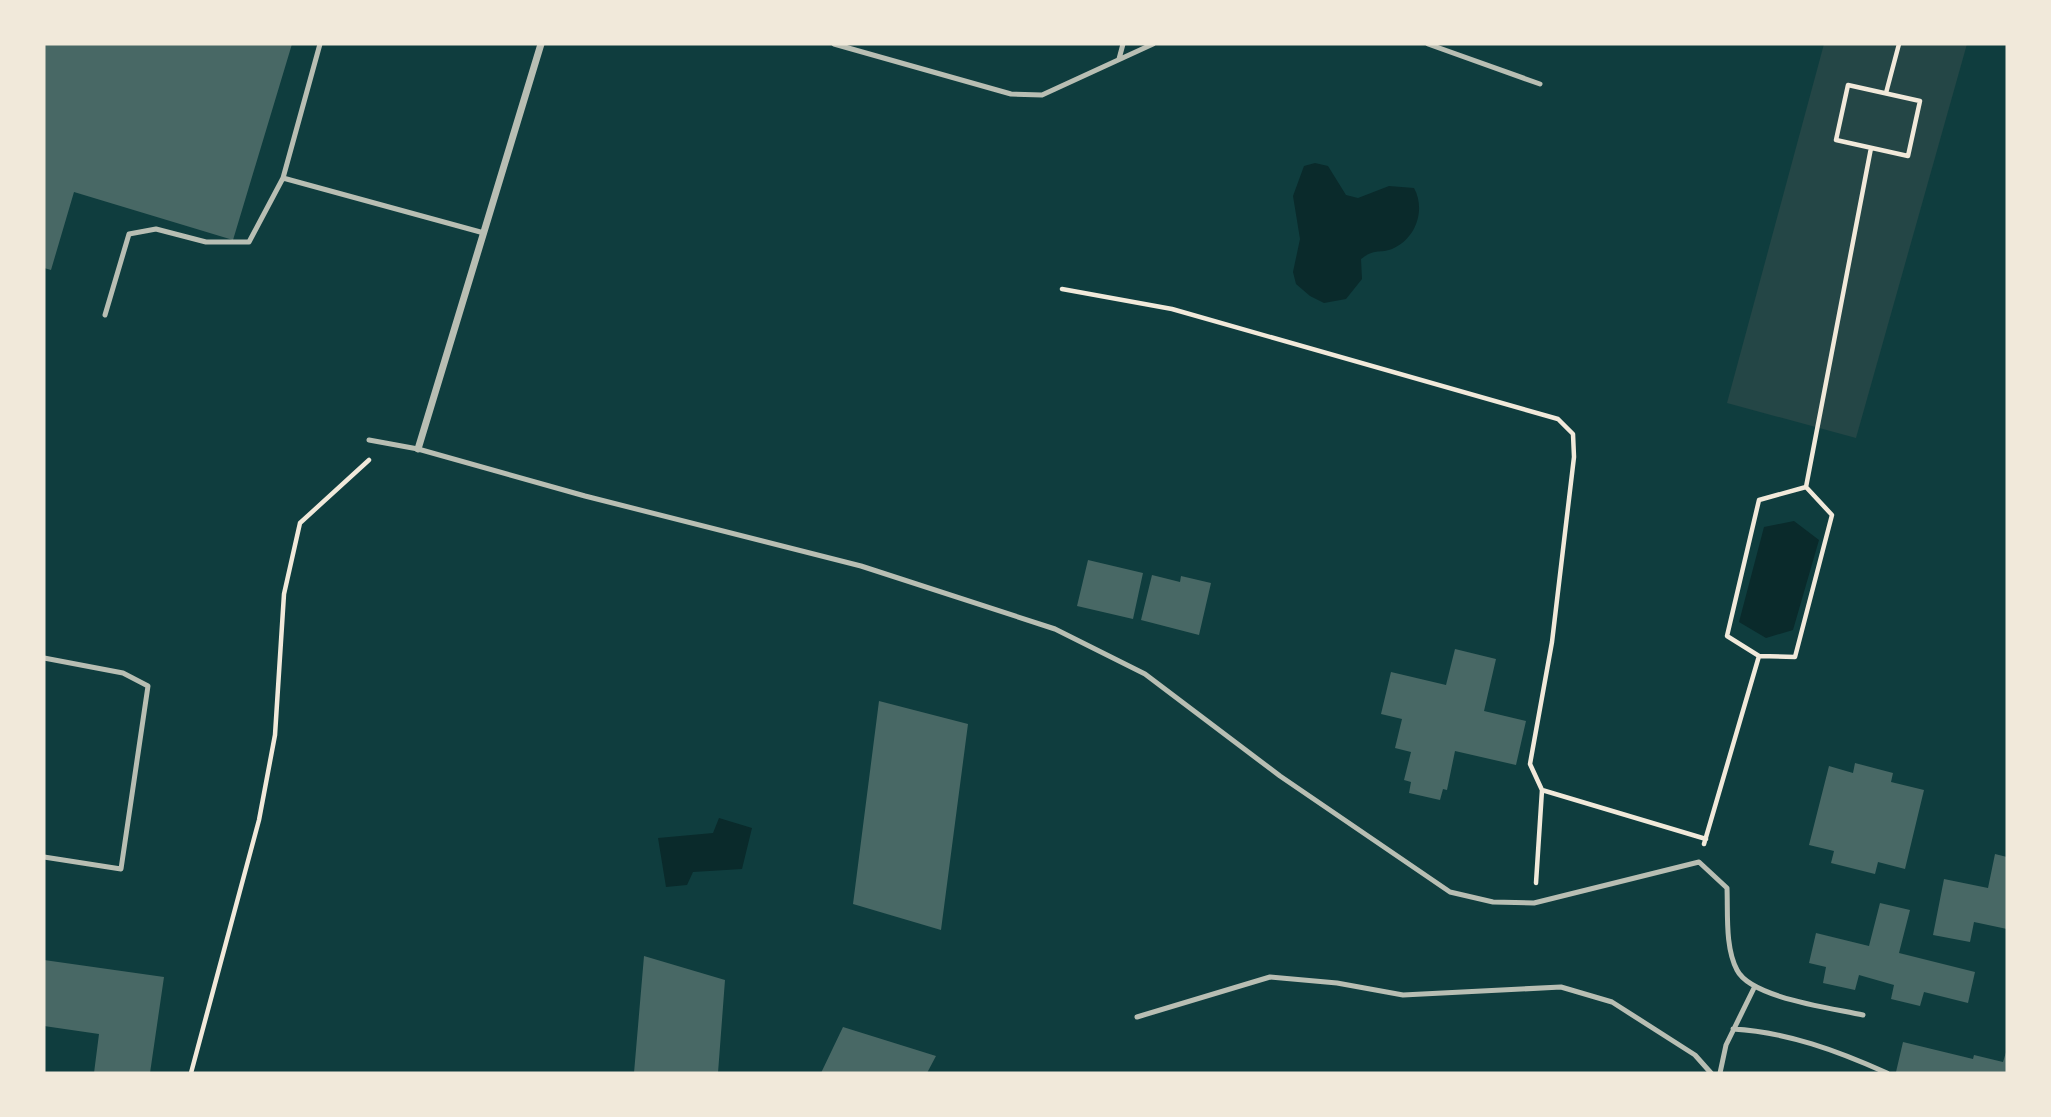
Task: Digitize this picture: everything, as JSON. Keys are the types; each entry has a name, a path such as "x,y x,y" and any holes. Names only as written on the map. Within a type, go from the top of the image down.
{"street":[{"path":"418,449 541,44"}],"lane":[{"path":"105,315 129,234 156,229 206,242 249,242 283,178 320,44"},
{"path":"834,44 1010,94 1042,95 1153,44"},
{"path":"1119,59 1123,44"},
{"path":"1428,44 1540,84"},
{"path":"283,178 484,233"},
{"path":"369,440 418,449 585,496 861,566 1055,629 1145,674 1280,776 1450,892 1493,902 1534,903 1699,862 1727,888 1730,950 1737,971 1754,988 1863,1015"},
{"path":"44,658 122,673 148,687 121,869 44,857"},
{"path":"1137,1017 1270,976 1337,983 1403,995 1562,987 1612,1002 1695,1055 1711,1073"},
{"path":"1720,1073 1726,1045 1754,988"},
{"path":"1733,1029 1757,1030 1840,1052 1887,1073"}],"path":[{"path":"1886,93 1899,44"},
{"path":"1848,85 1920,101 1908,156 1871,148 1836,140 1848,85"},
{"path":"1806,487 1871,148"},
{"path":"1062,289 1172,309 1558,419 1573,434 1574,457 1552,642 1530,764 1542,790 1534,903"},
{"path":"191,1073 259,820 275,734 284,594 300,523 387,444"},
{"path":"1806,487 1832,515 1795,657 1759,656 1727,636 1759,500 1806,487"},
{"path":"1699,862 1759,656"},
{"path":"1542,790 1706,839"}],"shaded area":[{"path":"1824,44 1967,44 1856,438 1727,403"},
{"path":"1315,163 1328,166 1346,195 1358,198 1389,186 1414,188 1419,205 1416,223 1407,238 1392,249 1373,252 1361,259 1362,279 1346,299 1324,303 1296,284 1293,272 1300,239 1293,196 1304,166"},
{"path":"1794,521 1819,540 1793,630 1766,638 1739,622 1764,527"},
{"path":"719,818 752,828 742,869 693,872 687,885 666,887 658,838 713,833"}],"building":[{"path":"44,44 292,44 233,240 74,192 51,270 44,268"},
{"path":"1088,560 1143,573 1133,619 1077,606"},
{"path":"1152,575 1180,582 1181,576 1211,583 1199,635 1141,620"},
{"path":"1455,649 1496,659 1484,711 1526,721 1516,765 1455,751 1447,790 1443,789 1440,800 1409,793 1411,782 1404,780 1411,752 1395,748 1402,719 1381,714 1391,672 1446,685"},
{"path":"879,701 968,724 941,930 853,904"},
{"path":"1855,763 1893,773 1891,782 1924,790 1905,869 1878,862 1875,874 1831,863 1834,851 1809,845 1829,766 1853,773"},
{"path":"1995,854 2007,857 2007,929 1974,922 1970,942 1933,935 1944,879 1988,888"},
{"path":"1880,903 1910,910 1899,953 1975,972 1968,1003 1924,992 1920,1006 1891,999 1894,985 1859,975 1855,990 1823,983 1826,967 1809,963 1816,933 1869,946"},
{"path":"644,956 725,980 718,1073 634,1073"},
{"path":"44,960 164,977 150,1073 94,1073 99,1034 44,1026"},
{"path":"843,1027 936,1056 927,1073 821,1073"},
{"path":"1903,1042 1973,1059 1974,1055 2003,1062 2007,1049 2007,1073 1896,1072"}]}
